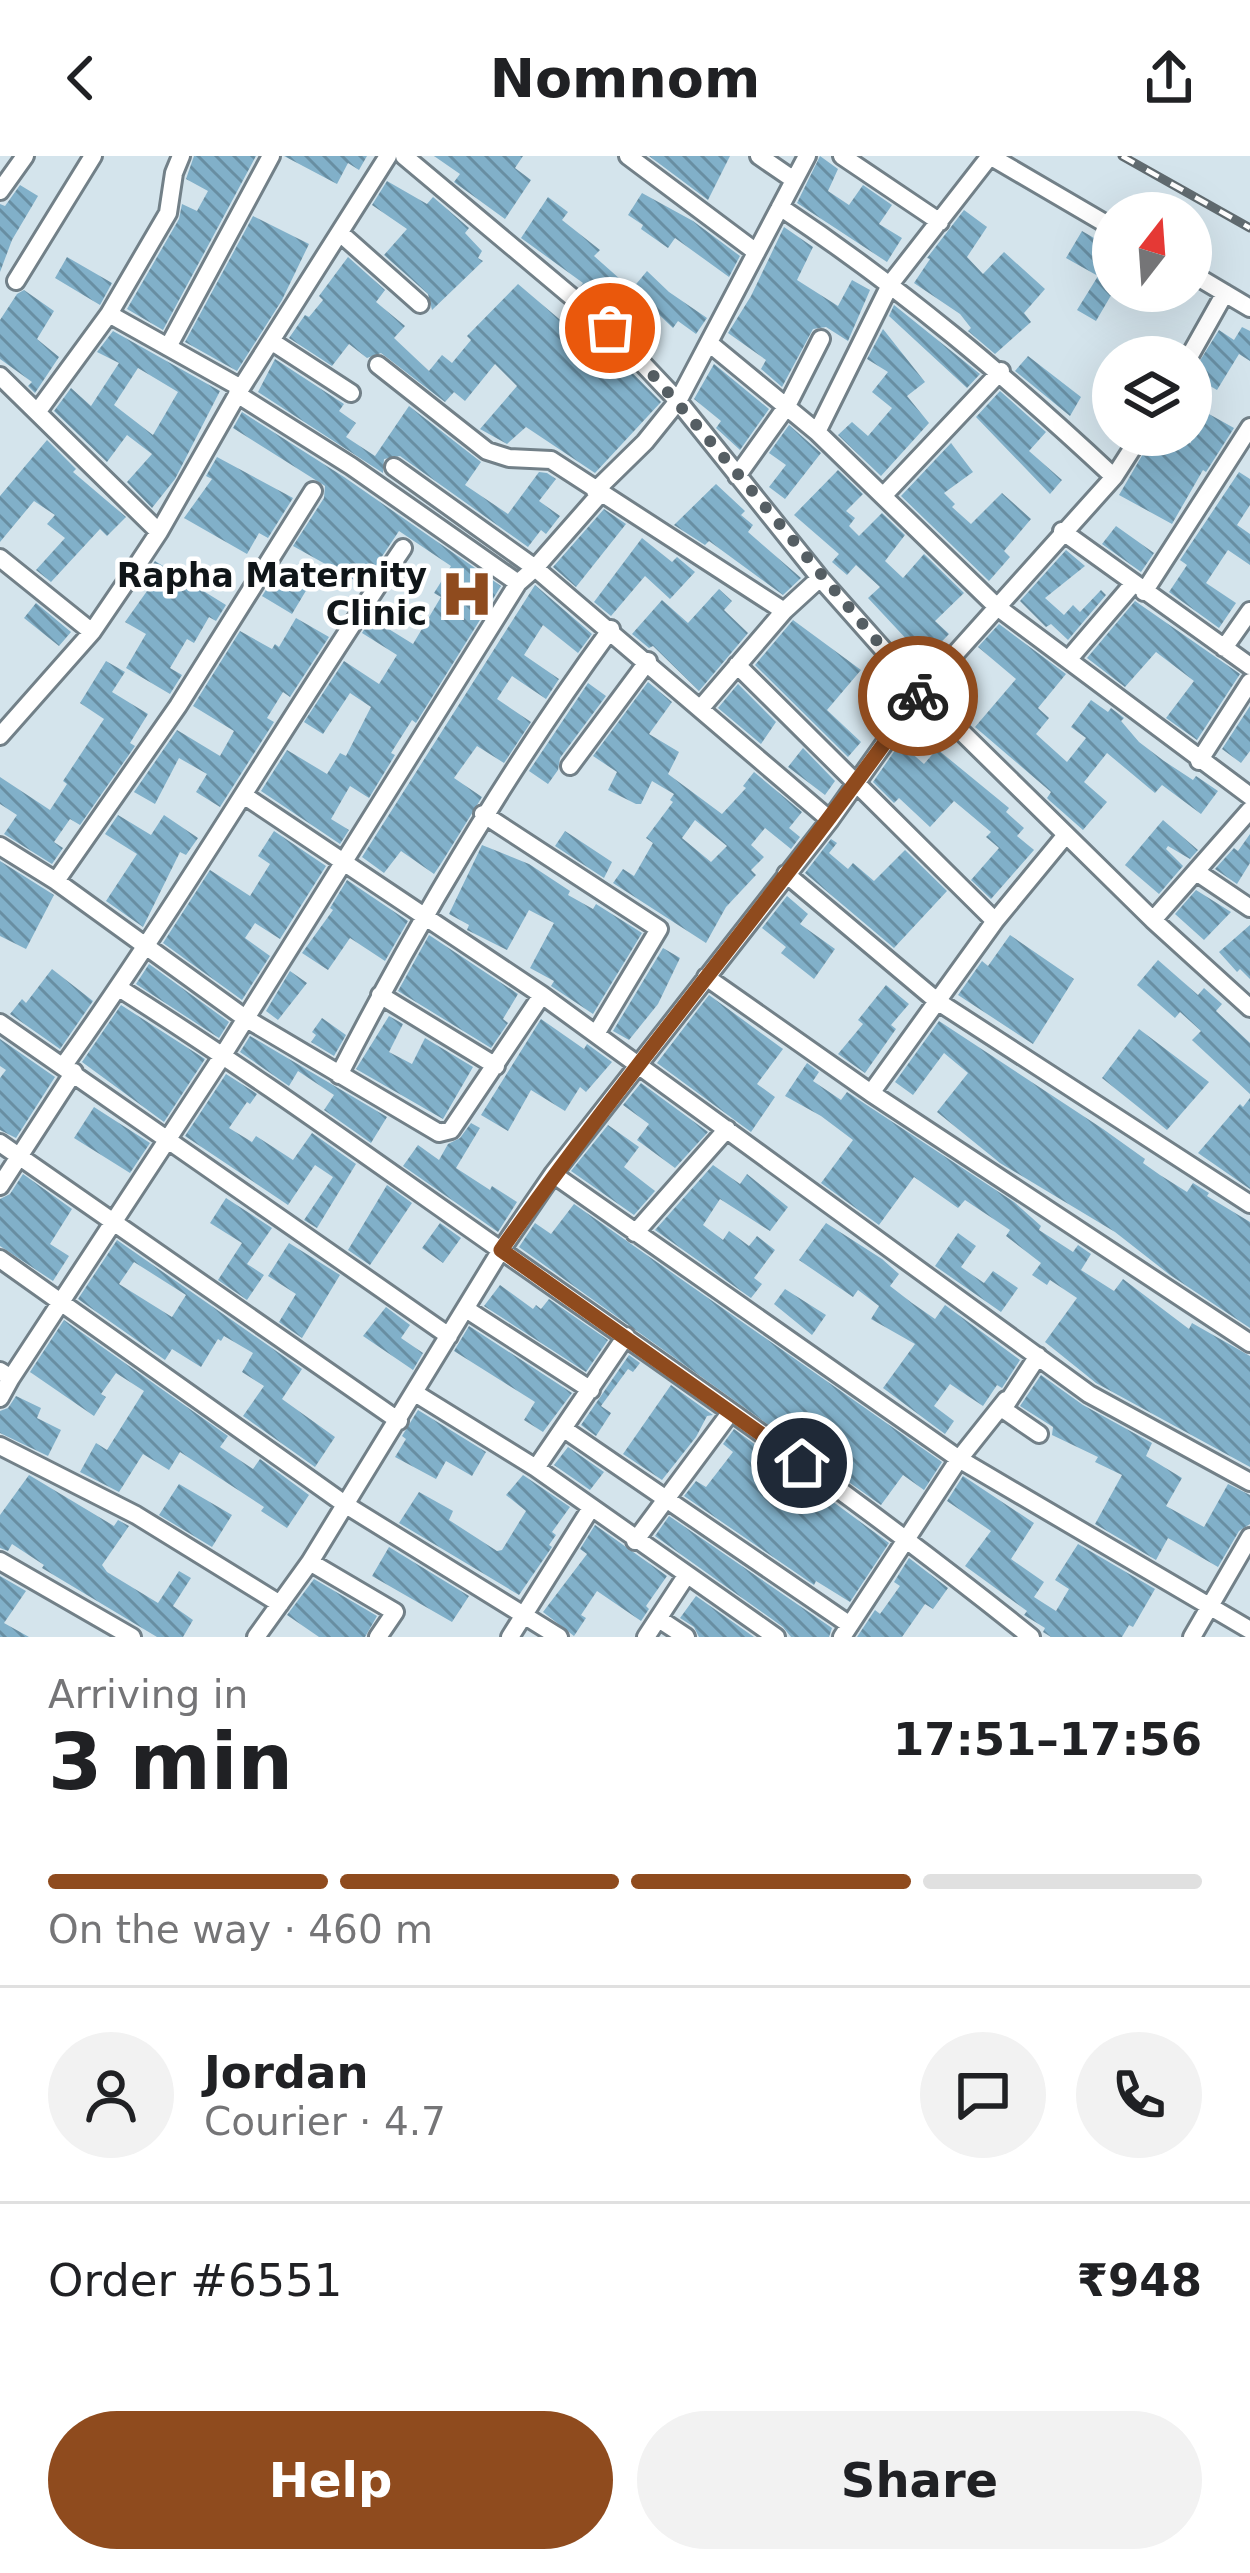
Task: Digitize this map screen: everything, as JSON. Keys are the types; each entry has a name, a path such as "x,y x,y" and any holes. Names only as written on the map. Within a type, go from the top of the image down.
{"street":[{"path":"0,191 26,156"},
{"path":"16,281 93,156"},
{"path":"38,411 109,314 168,213 181,156"},
{"path":"168,347 271,156"},
{"path":"0,736 92,632 159,532 239,391 388,156"},
{"path":"404,156 610,328 678,401 820,578 921,692 1153,920 1250,1008"},
{"path":"628,156 756,252"},
{"path":"759,156 794,180"},
{"path":"0,1398 6,1375 223,1054 518,583 536,568 678,401 807,156"},
{"path":"842,156 940,222"},
{"path":"818,432 891,283 990,156 1092,216"},
{"path":"780,207 891,283 1001,371 1114,477"},
{"path":"340,233 420,304"},
{"path":"1212,285 1250,308"},
{"path":"1201,336 1225,293"},
{"path":"109,314 239,391 518,583"},
{"path":"737,476 787,406 821,339"},
{"path":"271,341 351,393"},
{"path":"710,343 818,432 996,606 1249,798 1198,873 1153,920"},
{"path":"378,364 487,451 509,458 551,460 784,610"},
{"path":"883,496 1001,371"},
{"path":"0,376 159,532"},
{"path":"1068,660 1138,588 1250,427"},
{"path":"256,1637 310,1562 501,1250 553,1174 830,820 921,692 1128,456"},
{"path":"394,467 536,568 830,820"},
{"path":"56,881 178,706 313,490"},
{"path":"1062,531 1250,666"},
{"path":"0,1186 119,988 403,548"},
{"path":"0,558 92,632"},
{"path":"700,709 784,610 820,578"},
{"path":"1224,648 1250,611"},
{"path":"339,1076 483,814 611,629"},
{"path":"570,766 648,661"},
{"path":"736,665 995,921"},
{"path":"1199,761 1250,682"},
{"path":"245,796 542,995 1089,1394 1250,1482"},
{"path":"483,814 659,929 596,1034"},
{"path":"871,1093 995,921 1066,836"},
{"path":"0,846 245,1018 430,1130 446,1133 542,995"},
{"path":"1198,873 1250,908"},
{"path":"787,874 937,1000 1250,1204"},
{"path":"706,977 871,1093 1250,1343"},
{"path":"119,988 223,1054 626,1336 909,1540 1027,1636"},
{"path":"380,995 496,1066"},
{"path":"0,1023 448,1336"},
{"path":"635,1233 727,1129"},
{"path":"0,1143 399,1421"},
{"path":"553,1174 959,1459 1250,1630"},
{"path":"0,1259 346,1504 560,1637"},
{"path":"466,1309 591,1390"},
{"path":"536,1468 626,1336"},
{"path":"564,1429 846,1631 959,1459 1038,1356"},
{"path":"415,1393 536,1468 776,1637"},
{"path":"1006,1400 1007,1412 1039,1434"},
{"path":"635,1541 730,1412"},
{"path":"0,1446 136,1515 280,1604"},
{"path":"510,1637 591,1508"},
{"path":"1192,1637 1250,1537"},
{"path":"0,1561 132,1637"},
{"path":"310,1562 395,1612 378,1637"},
{"path":"646,1637 686,1576"},
{"path":"658,1619 686,1637"}],"building":[{"path":"194,156 256,156 163,330 127,309 179,219 182,204 197,211 208,191 186,179"},
{"path":"284,156 367,156 359,170 348,163 337,184"},
{"path":"434,156 523,156 515,168 531,180 505,219 454,182 460,174"},
{"path":"649,156 730,156 708,200"},
{"path":"820,156 838,169 828,191 849,205 863,185 892,205 879,224 902,238 887,262 797,203"},
{"path":"387,181 427,204 433,197 469,228 465,233 482,251 478,258 483,261 432,310 428,294 384,255 407,229 372,205"},
{"path":"20,185 38,196 0,272 0,204 5,206"},
{"path":"642,193 693,221 740,256 729,277 675,238 668,248 641,229 643,225 628,215"},
{"path":"548,197 568,212 562,220 600,250 594,256 629,287 608,311 580,287 583,283 521,238"},
{"path":"964,210 987,227 967,257 983,274 1004,252 1045,289 1024,313 1031,322 995,354 968,331 971,328 960,314 914,283"},
{"path":"253,216 309,244 282,300 237,371 185,342"},
{"path":"784,227 813,247 797,280 838,306 852,280 870,290 848,341 826,327 813,329 782,387 761,369 766,360 728,333"},
{"path":"1082,231 1092,237 1092,273 1066,258"},
{"path":"67,257 112,283 100,305 55,278"},
{"path":"348,257 385,290 376,302 405,326 394,338 429,371 442,355 452,363 471,340 467,336 518,284 578,335 587,327 661,402 595,473 526,427 507,444 480,429 517,386 495,364 465,401 454,392 445,402 381,353 367,358 349,344 332,366 289,338 323,300 319,296"},
{"path":"647,271 707,318 696,334 678,321 673,328 632,289"},
{"path":"1092,286 1092,312 1101,312 1096,321 1077,310"},
{"path":"24,290 54,311 37,339 59,357 35,393 28,386 32,382 0,359 0,320"},
{"path":"894,305 980,374 967,388 889,316"},
{"path":"1242,327 1250,331 1250,361 1239,354 1217,390 1212,387 1212,341 1219,330 1234,340"},
{"path":"883,329 925,382 907,396 929,423 881,476 838,435 852,422 868,436 892,408 872,392 888,372 867,359"},
{"path":"113,331 220,391 175,479 152,508 127,482 152,454 127,435 107,462 54,411 71,388 91,406 119,363 97,352","holes":["138,368 178,392 153,435 114,405"]},
{"path":"1028,356 1081,397 1070,416 1015,371"},
{"path":"275,359 344,404 339,411 356,423 346,437 375,456 409,406 481,462 465,485 508,514 539,472 547,473 556,479 539,501 560,516 528,547 400,456 384,459 383,473 258,392"},
{"path":"714,364 769,409 740,450 716,428 721,421 694,399"},
{"path":"1000,391 1046,432 1029,451 1062,480 1050,494 976,417"},
{"path":"242,412 501,586 416,723 412,720 391,753 395,755 369,798 350,786 331,819 349,830 340,844 261,791 287,750 327,774 340,753 346,756 371,707 350,693 323,734 304,722 344,661 379,684 397,655 362,633 371,618 413,644 441,597 434,593 451,566 399,531 363,585 293,546 324,498 325,486 233,428"},
{"path":"1212,416 1234,428 1172,524 1119,495 1142,456 1212,456"},
{"path":"789,425 821,453 785,499 769,487 786,465 769,453"},
{"path":"47,440 76,469 73,472 126,517 107,536 100,529 51,582 36,570 65,538 47,524 55,515 34,501 0,542 0,496"},
{"path":"951,443 973,472 944,493 955,504 952,507 971,524 1002,493 1031,519 1004,551 1010,557 989,581 901,496"},
{"path":"217,457 293,498 268,538 259,533 247,554 184,518 212,479 206,476"},
{"path":"838,470 863,494 846,511 855,518 849,526 859,536 882,513 905,535 885,561 903,578 924,554 964,593 935,621 949,634 925,659 868,598 880,587 856,565 847,575 832,562 839,554 794,515"},
{"path":"1239,472 1250,479 1250,505 1237,525 1250,534 1250,565 1228,550 1206,583 1236,603 1219,628 1169,592 1187,565 1180,560"},
{"path":"716,484 745,511 741,515 753,525 748,532 801,578 783,595 709,541 705,545 674,525"},
{"path":"604,509 626,524 576,587 553,567"},
{"path":"1116,526 1154,553 1141,572 1102,544"},
{"path":"642,538 672,562 677,557 695,572 670,599 645,576 611,616 594,602"},
{"path":"1066,550 1085,566 1045,598 1064,615 1073,605 1080,612 1101,590 1106,595 1068,640 1051,624 1046,627 1020,601"},
{"path":"155,561 226,605 216,621 209,617 194,643 187,639 170,668 182,675 170,694 126,668 146,634 125,622 152,584 144,578"},
{"path":"281,567 310,584 292,614 262,596"},
{"path":"535,585 592,634 578,653 543,625 524,655 559,679 546,699 512,676 497,699 531,722 504,763 477,746 454,778 482,797 442,862 434,874 401,851 384,873 362,857"},
{"path":"719,589 732,601 724,610 748,633 699,691 653,646 649,648 632,634 662,600 688,623"},
{"path":"1135,601 1240,674 1197,740 1166,718 1194,681 1156,652 1125,687 1087,658"},
{"path":"36,603 71,632 59,646 24,618"},
{"path":"296,618 329,637 290,697 283,692 267,718 274,722 220,807 196,792 207,774 179,758 155,804 134,792 177,730 220,756 234,731 193,706 240,631 272,649 275,644 279,647"},
{"path":"793,620 861,670 827,710 861,742 848,757 755,665"},
{"path":"999,624 1066,674 1038,708 1049,718 1036,734 1067,762 1086,738 1071,727 1091,700 1108,712 1111,708 1124,718 1121,721 1139,742 1193,780 1196,776 1218,791 1201,814 1162,785 1155,793 1107,753 1084,782 1107,802 1083,830 1050,801 1051,792 975,727 1016,679 978,647"},
{"path":"106,661 125,672 112,692 148,714 130,743 135,746 80,825 70,819 54,842 63,848 52,864 4,834 17,815 0,804 0,777 50,810 67,784 63,781 104,719 80,703"},
{"path":"648,682 672,702 649,734 679,752 668,774 722,814 754,772 802,812 789,828 800,837 791,849 765,828 751,845 764,857 751,870 756,875 726,907 706,943 613,883 623,869 634,876 653,843 646,838 674,794 652,781 641,804 636,804 608,790 617,772 593,756","holes":["695,820 727,846 711,862 682,838"]},
{"path":"588,683 606,696 560,758 548,784 529,771"},
{"path":"738,684 776,722 761,744 718,708"},
{"path":"1250,706 1250,751 1241,763 1222,749"},
{"path":"900,743 924,764 937,749 1009,808 1006,812 1024,828 1017,836 1034,850 991,899 971,880 999,848 986,837 991,832 954,801 930,827 873,782"},
{"path":"803,748 835,781 825,795 788,767"},
{"path":"118,815 151,835 164,815 198,838 186,855 180,852 143,927 106,901 137,854 105,834"},
{"path":"1163,820 1198,850 1190,859 1168,846 1183,866 1159,894 1125,865"},
{"path":"274,831 326,866 280,939 255,923 245,938 270,956 242,1000 163,943 210,870 250,896 270,864 258,856"},
{"path":"565,831 612,862 604,878 555,846"},
{"path":"1250,834 1250,863 1237,884 1215,869"},
{"path":"831,839 837,843 829,853 848,869 853,863 874,881 905,850 947,891 894,948 805,873"},
{"path":"482,845 529,864 570,891 568,895 593,909 596,904 642,933 593,1014 551,986 554,981 530,968 554,923 529,910 507,950 467,930 469,925 449,914"},
{"path":"0,861 54,895 26,949 0,936"},
{"path":"347,880 408,921 385,961 350,938 328,970 302,953 333,910"},
{"path":"1196,890 1231,912 1204,940 1175,914"},
{"path":"787,896 808,914 800,924 835,949 814,979 781,953 786,947 762,928"},
{"path":"1250,925 1250,979 1219,952"},
{"path":"429,935 518,994 503,1019 508,1023 491,1048 398,991"},
{"path":"1010,935 1074,979 1033,1044 958,995 982,961 988,966"},
{"path":"663,948 680,958 658,1004 629,1040 613,1031"},
{"path":"1158,960 1198,995 1204,988 1222,1004 1216,1011 1250,1043 1250,1094 1192,1040 1201,1031 1180,1012 1175,1018 1137,985"},
{"path":"149,964 229,1022 219,1038 136,984"},
{"path":"52,969 93,1001 60,1049 10,1014 22,999 26,1003"},
{"path":"290,971 307,983 278,1020 266,1011"},
{"path":"886,985 909,1004 891,1025 896,1029 865,1073 838,1054"},
{"path":"709,995 783,1049 757,1084 775,1097 751,1132 657,1063"},
{"path":"121,1005 205,1059 164,1122 82,1062"},
{"path":"389,1016 403,1024 389,1052 412,1064 425,1038 473,1067 443,1119 356,1069"},
{"path":"322,1018 346,1035 334,1056 311,1042"},
{"path":"541,1019 612,1062 586,1092 580,1087 565,1111 531,1090 508,1131 481,1115"},
{"path":"939,1021 1103,1129 1160,1175 1187,1192 1193,1183 1250,1222 1250,1328 1115,1232 1000,1163 937,1112 968,1073 944,1053 913,1095 895,1082"},
{"path":"1139,1029 1209,1082 1167,1130 1102,1078"},
{"path":"250,1036 387,1117 371,1143 324,1110 334,1095 298,1071 289,1086 240,1052"},
{"path":"0,1039 55,1077 16,1138 0,1130 0,1078 6,1070 0,1066"},
{"path":"807,1063 819,1072 813,1081 841,1100 847,1092 1014,1202 1041,1226 1039,1230 1073,1252 1078,1245 1091,1254 1081,1270 1114,1291 1123,1279 1189,1329 1192,1323 1250,1356 1250,1467 1096,1383 1045,1342 1077,1298 1050,1280 1047,1285 1032,1275 1041,1263 1006,1236 1010,1230 965,1200 958,1208 914,1177 879,1225 821,1183 853,1140 785,1096"},
{"path":"226,1074 257,1094 229,1128 252,1142 256,1136 293,1160 312,1133 356,1164 317,1228 304,1220 333,1177 315,1165 288,1205 185,1136"},
{"path":"641,1083 708,1132 675,1168 637,1140 649,1124 623,1105"},
{"path":"1250,1098 1250,1189 1198,1153"},
{"path":"94,1107 150,1143 130,1173 74,1138"},
{"path":"471,1123 480,1128 456,1168 517,1202 498,1232 403,1166 418,1145 439,1160 448,1144 460,1138"},
{"path":"608,1125 639,1147 624,1167 655,1191 634,1215 571,1171"},
{"path":"713,1165 740,1184 747,1174 788,1207 770,1231 720,1199 703,1225 723,1240 729,1231 749,1246 757,1236 775,1250 754,1278 762,1284 751,1298 655,1230"},
{"path":"23,1174 72,1209 50,1244 69,1256 53,1281 0,1246 0,1199 10,1194"},
{"path":"387,1185 412,1203 370,1265 348,1250"},
{"path":"226,1198 272,1228 247,1264 264,1275 247,1300 218,1280 242,1243 210,1223"},
{"path":"574,1204 942,1462 924,1490 903,1475 881,1505 519,1247 535,1223 551,1234"},
{"path":"440,1223 461,1238 443,1263 422,1248"},
{"path":"826,1223 899,1274 890,1286 912,1303 935,1319 945,1305 1020,1360 983,1406 950,1384 934,1406 954,1421 945,1434 883,1388 915,1344 871,1319 879,1306 858,1290 853,1297 799,1260"},
{"path":"958,1233 976,1246 961,1267 984,1283 993,1271 1018,1288 1001,1312 935,1266"},
{"path":"117,1240 302,1369 282,1399 335,1437 315,1467 243,1416 264,1386 242,1372 253,1353 224,1336 201,1367 172,1349 165,1360 78,1299","holes":["134,1262 186,1295 172,1317 119,1284"]},
{"path":"289,1243 340,1275 302,1338 279,1322 296,1294 268,1276"},
{"path":"500,1285 533,1309 536,1305 541,1309 549,1299 608,1340 586,1372 484,1306"},
{"path":"785,1289 826,1315 812,1335 774,1304"},
{"path":"386,1307 410,1325 401,1338 423,1353 413,1370 363,1336"},
{"path":"64,1320 228,1436 220,1447 253,1469 260,1459 309,1495 287,1528 261,1511 264,1507 180,1452 169,1470 143,1454 119,1492 80,1472 96,1443 107,1450 144,1391 116,1373 101,1394 106,1397 94,1416 30,1372"},
{"path":"469,1326 572,1393 543,1432 524,1420 535,1402 454,1351"},
{"path":"629,1355 640,1363 633,1372 628,1369 601,1406 611,1413 596,1436 581,1425"},
{"path":"1041,1375 1083,1405 1152,1443 1146,1456 1182,1478 1166,1506 1204,1527 1228,1484 1250,1495 1250,1524 1239,1531 1218,1567 1168,1538 1156,1560 1095,1524 1122,1475 1095,1462 1098,1457 1052,1435 1053,1427 1020,1406"},
{"path":"671,1385 713,1415 707,1416 662,1480 623,1454"},
{"path":"16,1396 41,1408 37,1418 61,1430 48,1456 0,1433 0,1411"},
{"path":"418,1410 486,1452 472,1476 446,1461 436,1479 395,1457"},
{"path":"734,1429 889,1543 850,1602 816,1581 814,1585 684,1496 696,1481 706,1487 733,1452 723,1444"},
{"path":"568,1447 604,1472 590,1490 554,1465"},
{"path":"29,1475 114,1526 118,1520 129,1526 102,1565 107,1572 158,1603 179,1571 191,1578 173,1606 193,1620 183,1637 157,1637 42,1568 12,1544 8,1551 0,1548 0,1515"},
{"path":"523,1475 570,1507 552,1532 556,1535 552,1547 519,1595 399,1523 419,1492 453,1511 449,1520 502,1550 526,1511 506,1495"},
{"path":"963,1476 1034,1523 1011,1559 1044,1582 1034,1597 1056,1611 1069,1589 1055,1580 1078,1544 1155,1589 1133,1627 1129,1625 1122,1637 1051,1637 1024,1615 1027,1611 965,1566 991,1531 947,1501"},
{"path":"179,1484 232,1515 212,1547 159,1515"},
{"path":"669,1516 832,1628 829,1637 791,1637 655,1536"},
{"path":"595,1525 667,1576 641,1621 597,1591 574,1636 543,1612 587,1554 580,1549"},
{"path":"389,1547 469,1596 452,1622 372,1576"},
{"path":"909,1558 948,1588 933,1609 925,1604 902,1637 857,1637 875,1610 880,1614 900,1586 894,1582"},
{"path":"0,1576 26,1591 4,1623 29,1637 0,1637"},
{"path":"314,1579 377,1616 365,1637 319,1637 287,1615"},
{"path":"696,1596 754,1637 699,1637 680,1618"}],"railway":[{"path":"1122,156 1250,228"}],"way so far":[{"path":"610,328 678,401 820,578 921,692 918,696"}],"place":[{"name":"Rapha Maternity Clinic","path":"467,594"}],"route":[{"path":"802,1463 501,1250 636,1065 830,820 918,696"}]}
